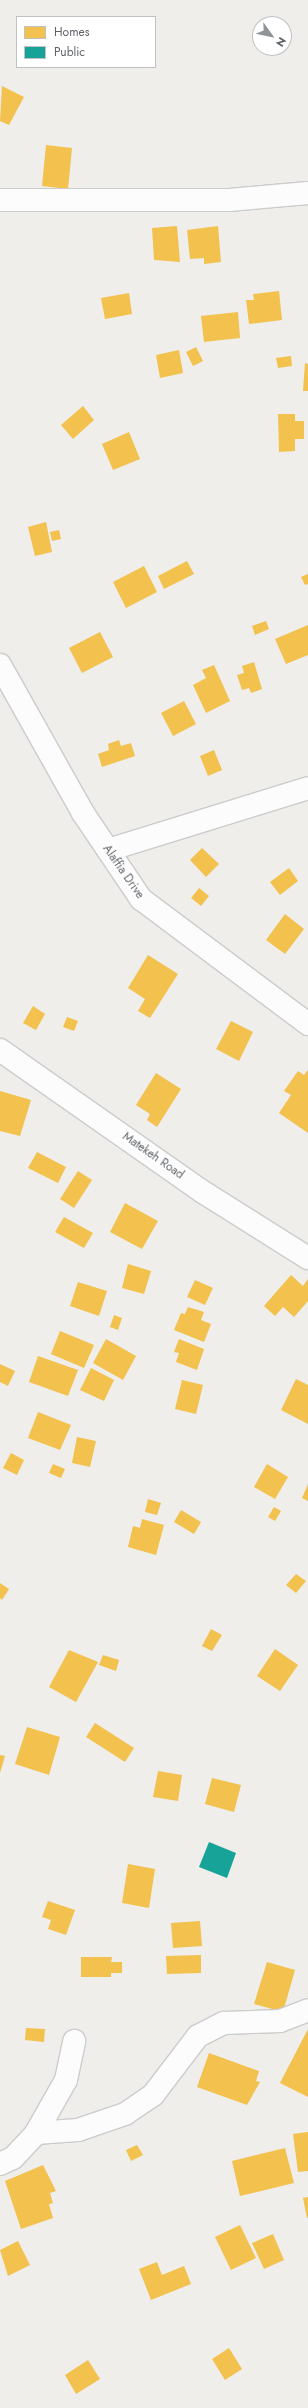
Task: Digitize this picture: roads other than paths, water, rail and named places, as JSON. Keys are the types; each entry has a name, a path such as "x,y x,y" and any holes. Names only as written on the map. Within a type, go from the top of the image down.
{"street":[{"path":"0,200 229,200 308,193"},
{"name":"Alaffia Drive","path":"0,665 83,813 141,899 308,1024"},
{"path":"108,850 308,788"},
{"name":"Matekeh Road","path":"0,1050 203,1192 308,1258"},
{"path":"36,2133 78,2130 125,2114 153,2094 198,2036 224,2023 280,2021 308,2010"},
{"path":"0,2164 13,2158 36,2133 66,2080 74,2041"}]}
